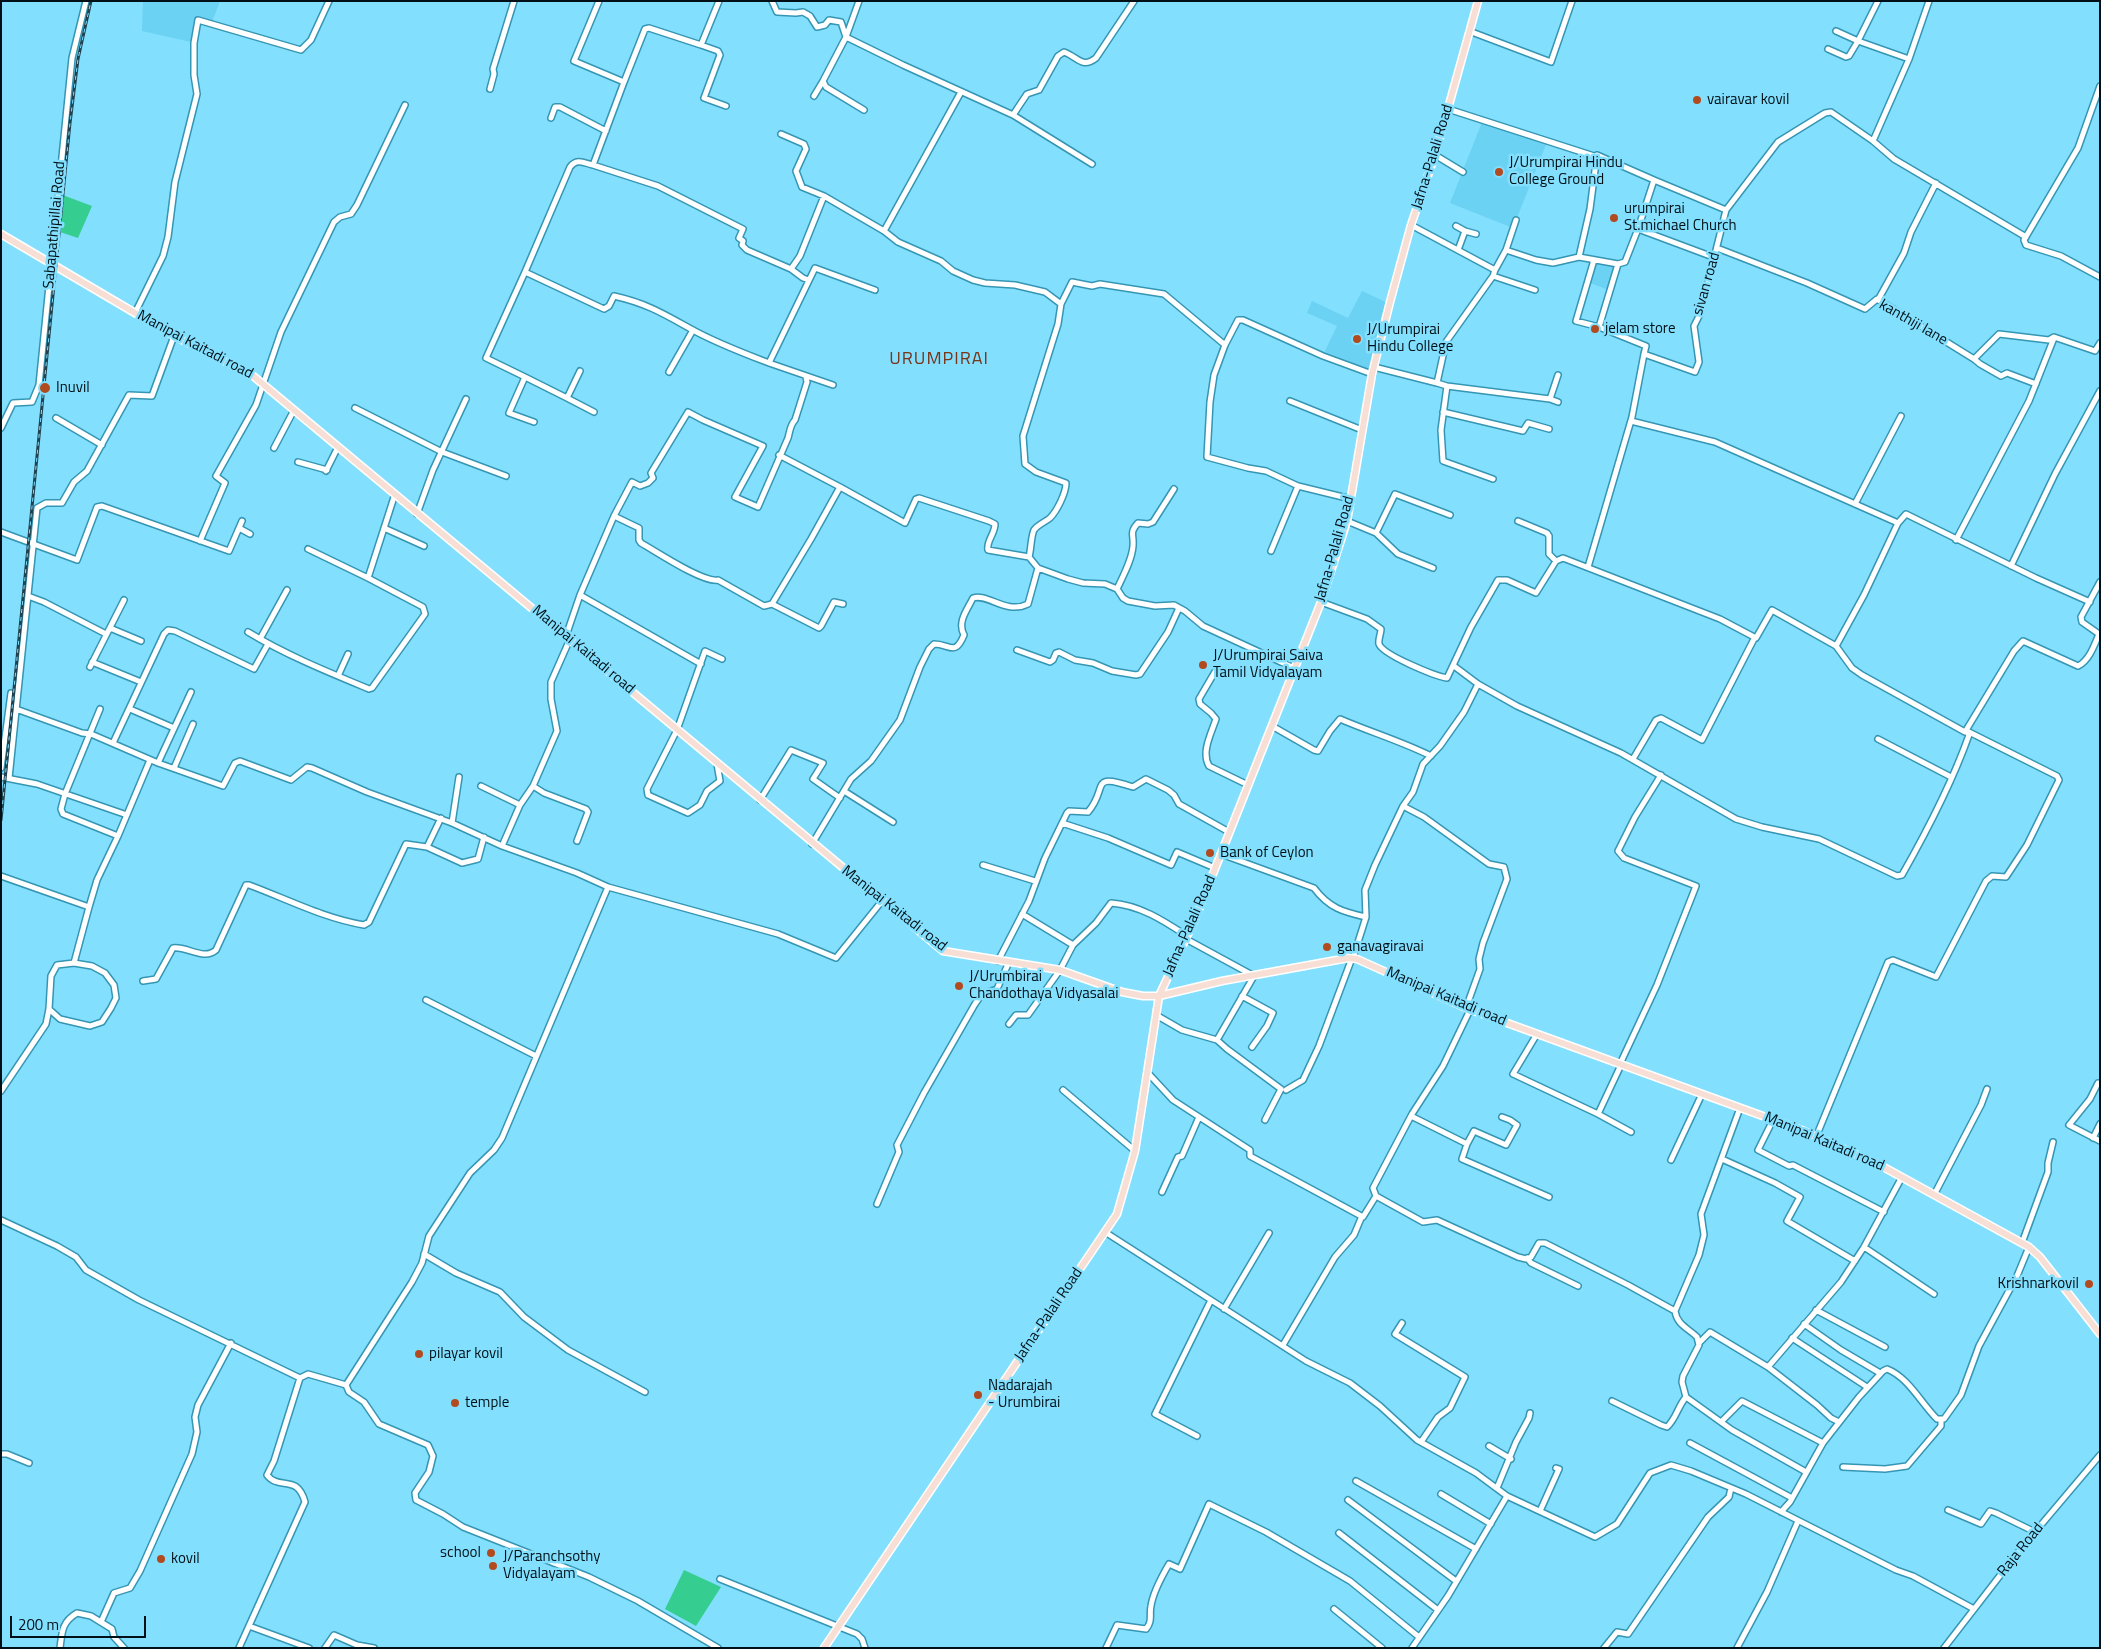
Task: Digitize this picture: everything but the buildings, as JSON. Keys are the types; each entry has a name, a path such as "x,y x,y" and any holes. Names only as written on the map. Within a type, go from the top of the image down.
{"main road":[{"name":"Jafna-Palali Road","path":"824,1648 1117,1214 1135,1151 1159,996 1187,938 1216,868 1321,602 1347,521 1373,370 1411,225 1435,155 1478,1"},
{"name":"Manipai Kaitadi road","path":"1,234 174,336 252,375 568,637 812,844 943,951 1060,970 1131,995 1159,996 1352,958 1468,1009 1773,1120 1878,1164 2029,1247 2040,1257 2100,1334"}],"street":[{"name":"Sabapathipillai Road","path":"1,428 13,403 32,402 39,385 72,58 86,1"},
{"path":"135,313 163,256 168,237 175,182 197,94 194,75 194,43 198,20 301,50 311,40 329,1"},
{"path":"490,88 494,74 493,69 514,1"},
{"path":"599,1 574,61 624,82"},
{"path":"701,46 719,1"},
{"path":"772,1 777,12 803,12 810,16 817,27 824,25 829,20 841,22 846,36 1012,115 1092,164"},
{"path":"814,96 846,36 860,1"},
{"path":"1012,115 1027,94 1039,90 1058,56 1064,52 1072,54 1085,64 1089,64 1096,58 1134,1"},
{"path":"1469,31 1551,62 1572,1"},
{"path":"1828,49 1846,57 1849,56 1878,1"},
{"path":"1873,141 1910,59 1929,1"},
{"path":"593,165 645,29 649,28 718,51 720,55 704,98 726,106"},
{"path":"1836,31 1858,41 1910,59"},
{"path":"823,81 826,87 864,110"},
{"path":"2100,86 2078,148 2024,240 2026,245 2061,256 2100,277"},
{"path":"884,231 961,92"},
{"path":"200,541 225,483 216,476 256,405 281,332 334,222 340,217 350,214 357,204 405,104"},
{"path":"551,118 555,107 560,107 606,131"},
{"path":"1448,109 1597,157 1597,155 1726,210"},
{"name":"sivan road","path":"1644,354 1695,372 1699,362 1694,326 1700,314 1726,210 1778,142 1825,113 1831,112 1873,141 1894,159 2026,237"},
{"path":"781,134 804,144 806,149 796,171 802,187 824,196 884,231 898,242 941,261 953,271 973,280 1015,285 1045,292 1061,304"},
{"path":"1435,155 1463,172"},
{"path":"1579,257 1590,209 1597,157"},
{"path":"594,412 486,358 570,167 574,162 578,161 593,165 658,186 743,229 739,238 743,241 742,245 747,250 791,269 809,280"},
{"path":"1506,250 1536,260 1553,263 1579,257 1618,264 1625,262 1654,180"},
{"path":"1878,300 1904,253 1911,232 1936,183"},
{"path":"791,269 800,256 824,196"},
{"path":"1437,383 1446,342 1494,273 1506,250 1516,220"},
{"path":"1411,225 1458,250 1494,273 1535,290"},
{"path":"1456,226 1476,234"},
{"path":"1638,229 1713,257"},
{"path":"1458,250 1465,231"},
{"name":"kanthiji lane","path":"1717,248 1865,308 1878,300 2001,376 2006,373 2036,384"},
{"path":"1588,567 1631,421 1646,346 1599,327 1576,321 1594,260"},
{"path":"1599,327 1618,264"},
{"path":"769,363 815,268 875,290"},
{"path":"525,272 604,308 609,306 614,296 636,301 658,310 692,330 742,353 833,385"},
{"path":"1029,557 1035,529 1056,511 1067,486 1065,481 1036,472 1026,464 1022,445 1023,436 1058,324 1061,304 1072,282 1092,286 1100,284 1164,294 1225,345"},
{"path":"1351,499 1298,486 1266,471 1208,457 1210,402 1214,375 1225,345 1238,320 1243,320 1323,356 1373,370 1447,386 1550,399 1558,402"},
{"path":"669,372 692,330"},
{"path":"1974,359 1999,334 2050,340 2054,337 2098,353 2100,343"},
{"path":"9,778 37,508 46,503 62,503 74,482 87,471 129,395 152,396 174,336"},
{"path":"1956,540 2003,452 2036,384 2054,337"},
{"path":"567,398 580,371"},
{"path":"1550,399 1558,375"},
{"path":"525,377 509,413 534,422"},
{"path":"502,846 520,805 533,786 557,732 551,699 551,682 568,637 580,595 614,516 632,482 640,486 648,483 652,478 651,473 688,412 763,446 735,497 758,507 788,436 791,424 795,420 807,382 806,377"},
{"path":"1447,386 1441,430 1443,461 1493,479"},
{"path":"2011,566 2058,467 2100,391"},
{"path":"418,514 442,452 466,399"},
{"path":"1290,401 1362,430"},
{"path":"355,408 442,452 506,476"},
{"path":"274,448 294,410"},
{"path":"1443,412 1523,431 1528,423 1549,429"},
{"path":"1855,504 1900,416"},
{"path":"56,418 102,445"},
{"path":"1631,421 1715,442 1898,523"},
{"path":"298,462 326,471 338,447"},
{"path":"779,455 905,523 918,498 989,521 995,524 995,531 988,543 988,550 1029,557 1038,568 1068,579 1083,583 1105,584 1117,589 1123,598 1128,601 1155,606 1174,605 1185,611 1203,626 1294,668"},
{"path":"1271,551 1298,486"},
{"path":"772,604 840,487"},
{"path":"1117,589 1133,545 1131,536 1133,529 1138,523 1148,524 1153,522 1174,489"},
{"path":"368,578 394,494"},
{"path":"1376,533 1394,494 1450,515"},
{"path":"1,532 77,560 97,507 102,506 228,551 242,521"},
{"path":"1836,646 1864,596 1898,523 1906,514 1956,540 2090,602"},
{"path":"614,516 639,528 639,540 641,543 686,568 712,581 718,580 764,606 772,604 819,628 822,626 834,602 843,604"},
{"path":"1347,521 1376,533 1398,554 1433,568"},
{"path":"1518,521 1547,533 1549,536 1549,554 1556,561"},
{"path":"238,528 250,534"},
{"path":"384,528 424,546"},
{"path":"248,632 268,644 369,689 372,688 425,614 423,607 308,549"},
{"path":"1321,602 1368,619 1381,629 1378,641 1380,647 1399,658 1446,678 1454,666 1471,627 1498,580 1507,580 1536,593 1556,561 1563,558 1720,619 1755,637"},
{"path":"812,844 851,779 882,748 900,720 929,648 934,644 939,644 955,648 960,644 964,635 961,623 973,598 981,597 1002,606 1023,607 1028,604 1038,568"},
{"path":"1454,666 1478,684 1517,706 1633,759 1736,819 1762,827 1819,839 1897,876 1902,875 1914,854 1951,777 1969,735 1967,731 2014,651 2023,641 2078,666 2082,665 2094,647 2099,634 2082,622 2081,617 2100,582"},
{"path":"260,639 287,590"},
{"path":"580,595 701,664"},
{"path":"28,596 44,602 106,634"},
{"path":"124,600 91,665 141,682"},
{"path":"1016,650 1050,662 1056,653 1059,652 1075,660 1092,663 1112,671 1132,676 1140,674 1168,632 1179,608"},
{"path":"1633,759 1656,720 1661,718 1702,740 1755,637 1772,610 1836,646 1852,668 1862,675 1949,724 1967,731 2060,780 2028,845 2006,877 1992,876 1986,881 1936,977 1893,960 1888,962 1816,1137"},
{"path":"110,628 141,641"},
{"path":"113,743 164,634 168,630 175,631 254,669 268,644"},
{"path":"717,764 720,781 707,791 700,805 694,811 688,813 680,812 648,795 647,788 677,730 705,651 722,659"},
{"path":"338,676 348,654"},
{"path":"1216,670 1199,699 1200,704 1216,719 1207,746 1205,760 1209,766 1248,785"},
{"path":"1286,1090 1303,1080 1318,1046 1366,917 1365,890 1403,806 1413,792 1423,764 1464,712 1478,684"},
{"path":"158,763 191,692"},
{"path":"1,768 11,693"},
{"path":"16,709 82,733 91,734 150,760 223,786 235,762 240,761 291,780 307,767 367,792 452,822 502,846 577,873 608,887 778,934 836,958 882,901"},
{"path":"100,710 65,794 61,809 63,814 118,836"},
{"path":"130,710 174,728"},
{"path":"1272,726 1318,751 1340,719 1384,738 1400,741 1431,756"},
{"path":"174,768 193,724"},
{"path":"1878,739 1951,777"},
{"path":"760,800 791,750 823,763 813,779 840,798"},
{"path":"74,963 96,880 118,836 150,760"},
{"path":"1598,1114 1657,985 1696,886 1624,858 1618,851 1634,817 1661,775"},
{"path":"1,777 65,794 126,815"},
{"path":"452,822 459,777"},
{"path":"998,961 1022,914 1068,811 1088,812 1100,786 1105,781 1111,780 1133,787 1146,779 1168,790 1179,804 1229,832"},
{"path":"481,786 520,805"},
{"path":"533,786 544,793 586,809 588,812 577,841"},
{"path":"844,791 893,822"},
{"path":"1403,806 1424,817 1489,864 1504,867 1507,879 1483,943 1479,958 1480,969 1468,1009 1443,1066 1411,1116 1373,1188 1376,1196 1423,1222 1437,1220 1518,1257 1531,1257 1539,1243 1545,1243 1675,1311"},
{"path":"427,847 441,818"},
{"path":"1062,823 1108,838 1171,865 1177,852 1216,868"},
{"path":"143,981 156,979 174,948 212,954 216,950 246,886 249,885 319,913 364,925 369,922 406,844 410,843 427,847 462,863 467,863 478,859 484,837"},
{"path":"1221,854 1314,888 1323,900 1335,908 1366,917"},
{"path":"983,864 1036,881"},
{"path":"1,876 89,907"},
{"path":"346,1385 412,1282 422,1263 429,1236 470,1174 494,1150 502,1138 608,887"},
{"path":"1009,1024 1016,1015 1028,1015 1060,970 1073,945 1096,923 1111,903 1124,904 1155,916 1187,938 1254,976 1217,1040"},
{"path":"1022,914 1073,945"},
{"path":"877,1204 899,1152 898,1145 914,1112 975,1004 982,994 997,988 1009,962"},
{"path":"1,1091 46,1024 50,1009 51,976 56,965 74,963 92,966 105,972 114,985 116,998 102,1022 90,1026 60,1019 50,1009"},
{"path":"1242,996 1273,1013 1267,1026 1252,1047"},
{"path":"426,1000 536,1056"},
{"path":"1156,1015 1182,1030 1217,1040 1282,1089 1265,1120"},
{"path":"1537,1034 1513,1074 1598,1114 1631,1132"},
{"path":"1147,1072 1173,1100 1250,1150 1250,1156 1362,1216"},
{"path":"2100,1083 2098,1083 2090,1099 2069,1125 2100,1141"},
{"path":"1934,1195 1981,1105 1987,1089"},
{"path":"1063,1090 1135,1151"},
{"path":"1670,1160 1702,1094"},
{"path":"1699,1343 1698,1338 1681,1325 1675,1311 1700,1255 1704,1235 1701,1214 1740,1108"},
{"path":"1411,1116 1468,1144"},
{"path":"1162,1192 1178,1157 1182,1156 1191,1138 1199,1117"},
{"path":"1502,1117 1517,1125 1506,1145 1474,1131 1462,1159 1549,1197"},
{"path":"1773,1120 1758,1150 1760,1152 1789,1166 1793,1165 1884,1212"},
{"path":"2094,1138 2100,1124"},
{"path":"2022,1243 2048,1172 2052,1142"},
{"path":"1722,1159 1775,1183 1800,1197 1787,1221 1855,1261"},
{"path":"1768,1367 1841,1282 1864,1247 1902,1177"},
{"path":"1283,1345 1334,1257 1354,1235 1362,1216 1364,1217 1376,1196"},
{"path":"1,1220 76,1257 86,1270 139,1300 300,1378"},
{"path":"1105,1232 1306,1360 1350,1383 1421,1442 1476,1473 1508,1496 1595,1537 1617,1524 1650,1473 1671,1465 1732,1488 1896,1570 1913,1576 1974,1609"},
{"path":"1224,1309 1269,1233"},
{"path":"1864,1247 1934,1294"},
{"path":"1781,1512 1792,1498 1823,1443 1880,1373 1887,1369 1898,1376 1937,1419 1944,1419 1950,1413 1960,1395 1980,1346 2010,1290 2029,1247"},
{"path":"424,1254 456,1273 500,1292 524,1317 568,1350 645,1392"},
{"path":"1528,1258 1531,1263 1578,1286"},
{"path":"1197,1436 1155,1414 1211,1300"},
{"path":"1816,1310 1886,1347"},
{"path":"1402,1323 1395,1334 1465,1377 1450,1408 1438,1417 1421,1442"},
{"path":"1804,1324 1841,1350 1880,1373"},
{"path":"1806,1472 1762,1448 1686,1397 1682,1382 1683,1376 1699,1343 1710,1332 1768,1367 1817,1404 1831,1418 1839,1422"},
{"path":"1792,1338 1867,1387"},
{"path":"101,1622 114,1593 130,1588 140,1571 192,1454 198,1432 195,1417 198,1405 231,1344"},
{"path":"239,1648 305,1502 298,1486 270,1480 267,1475 274,1461 300,1378 308,1374 346,1385"},
{"path":"346,1385 349,1392 364,1402 379,1424 428,1445 434,1456 430,1472 415,1493 416,1500 463,1527 589,1577 614,1589 718,1648"},
{"path":"1612,1401 1667,1427 1686,1397"},
{"path":"1721,1422 1742,1401 1823,1443"},
{"path":"1497,1488 1530,1413"},
{"path":"1843,1467 1885,1469 1907,1466 1941,1426 1941,1419"},
{"path":"1690,1443 1792,1498"},
{"path":"1489,1446 1510,1459"},
{"path":"1,1454 7,1454 29,1463"},
{"name":"Raja Road","path":"1944,1648 2035,1532 2100,1455"},
{"path":"1540,1511 1559,1469 1556,1468"},
{"path":"1356,1482 1476,1549"},
{"path":"1604,1648 1617,1632 1628,1634 1708,1517 1729,1497 1732,1488"},
{"path":"1441,1494 1491,1524"},
{"path":"1412,1648 1438,1610 1508,1496"},
{"path":"1348,1500 1456,1581"},
{"path":"1106,1648 1117,1625 1146,1629 1149,1626 1151,1606 1164,1572 1169,1564 1180,1569 1209,1504 1266,1532 1350,1581 1419,1637"},
{"path":"1948,1510 1981,1524 1990,1511 2035,1532"},
{"path":"1738,1648 1770,1587 1798,1521"},
{"path":"1339,1533 1438,1610"},
{"path":"720,1579 860,1636 865,1648"},
{"path":"1334,1609 1382,1648"},
{"path":"60,1648 62,1633 68,1619 77,1613 92,1616 112,1629 114,1637 124,1648"},
{"path":"249,1626 309,1648"},
{"path":"325,1648 334,1635 357,1645 374,1648"}],"shaded area":[{"path":"143,1 220,1 212,22 197,18 191,42 142,31"},
{"name":"J/Urumpirai Hindu College Ground","path":"1484,117 1547,142 1513,228 1450,203"},
{"path":"1594,260 1618,264 1611,291 1588,282"},
{"name":"J/Urumpirai Hindu College","path":"1362,291 1392,305 1376,377 1324,353 1337,326 1307,313 1312,301 1348,318"}],"green space":[{"path":"60,194 92,206 78,238 57,231"},
{"path":"684,1570 721,1587 696,1626 665,1609"}],"railway":[{"path":"1,820 70,123 78,59 91,1"}],"place":[{"name":"vairavar kovil","path":"1697,100"},
{"name":"J/Urumpirai Hindu College Ground","path":"1499,172"},
{"name":"urumpirai St.michael Church","path":"1614,218"},
{"name":"jelam store","path":"1595,329"},
{"name":"J/Urumpirai Hindu College","path":"1357,339"},
{"name":"Inuvil","path":"45,388"},
{"name":"J/Urumpirai Saiva Tamil Vidyalayam","path":"1203,665"},
{"name":"Bank of Ceylon","path":"1210,853"},
{"name":"ganavagiravai","path":"1327,947"},
{"name":"J/Urumbirai Chandothaya Vidyasalai","path":"959,986"},
{"name":"Krishnarkovil","path":"2089,1284"},
{"name":"pilayar kovil","path":"419,1354"},
{"name":"Nadarajah - Urumbirai","path":"978,1395"},
{"name":"temple","path":"455,1403"},
{"name":"school","path":"491,1553"},
{"name":"kovil","path":"161,1559"},
{"name":"J/Paranchsothy Vidyalayam","path":"493,1566"}],"district":[{"name":"URUMPIRAI","path":"939,360"}]}
